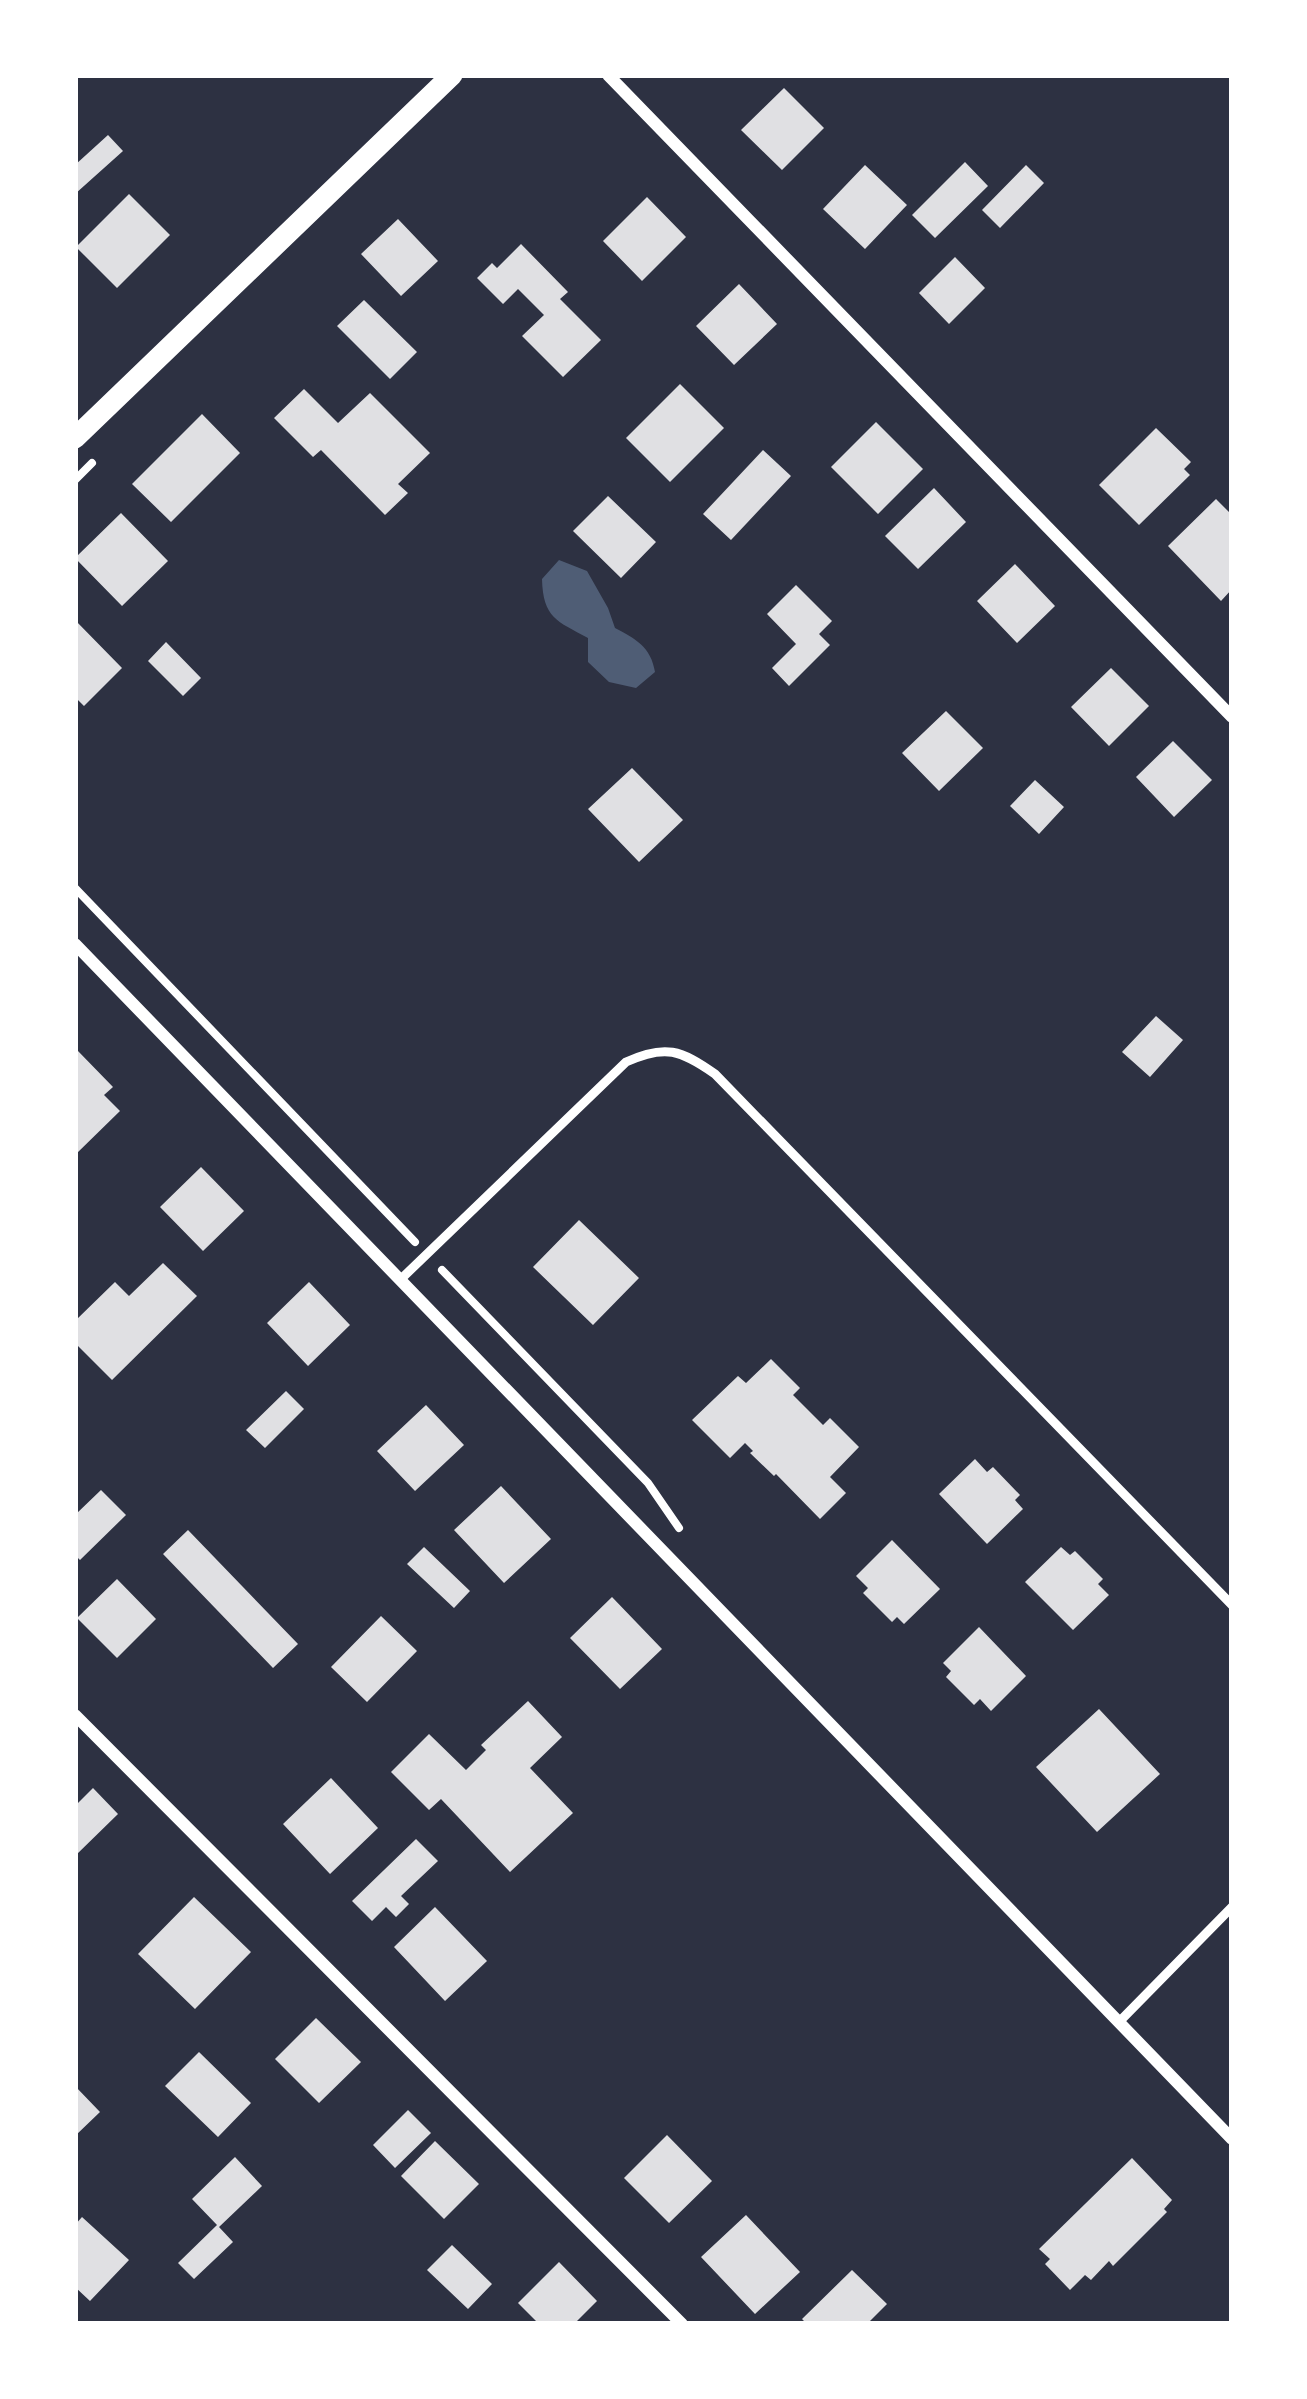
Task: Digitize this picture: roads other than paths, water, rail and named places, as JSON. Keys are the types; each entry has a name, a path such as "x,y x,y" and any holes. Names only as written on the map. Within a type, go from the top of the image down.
{"street":[{"path":"75,438 452,75"},
{"path":"608,75 1232,717"},
{"path":"75,944 1232,2139"},
{"path":"75,1715 682,2324"}],"lane":[{"path":"400,1280 626,1062 649,1051 671,1050 715,1074 1232,1605"},
{"path":"1119,2022 1232,1907"}],"water":[{"path":"559,560 587,571 615,628 636,640 650,656 655,672 636,688 609,682 588,662 588,638 549,610 542,579"}]}
